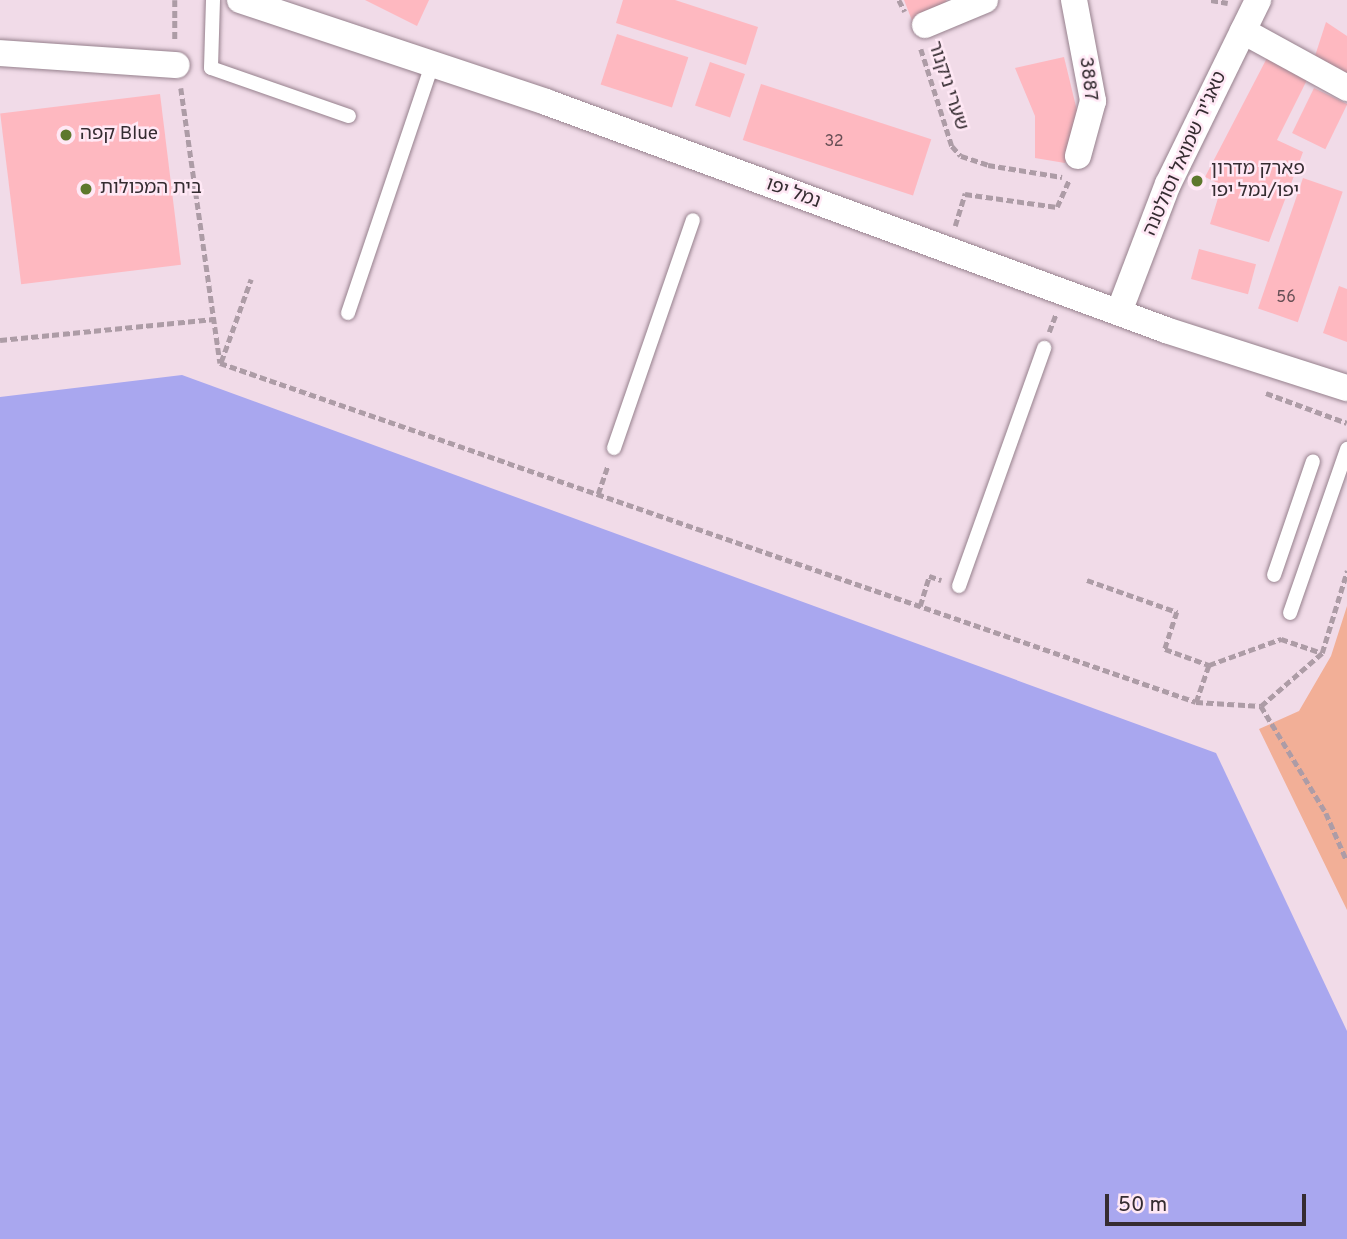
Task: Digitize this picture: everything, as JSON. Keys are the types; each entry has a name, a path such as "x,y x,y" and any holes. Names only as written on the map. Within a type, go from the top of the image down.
{"street":[{"name":"נמל יפו","path":"240,0 432,65 1119,312 1347,388"},
{"path":"918,29 985,0"},
{"name":"3887","path":"1074,0 1093,101 1078,156"},
{"name":"טאג'יר שמואל וסולטנה","path":"1119,312 1168,184 1258,0"},
{"path":"1243,31 1347,88"},
{"path":"0,53 177,65"}],"lane":[{"path":"214,0 211,68 349,117"},
{"path":"348,313 432,65"},
{"path":"614,448 694,220"},
{"path":"959,586 1044,348"},
{"path":"1290,613 1347,449"},
{"path":"1274,575 1313,461"}],"path":[{"path":"175,0 177,65 220,363"},
{"name":"שערי ניקנור","path":"899,0 918,29 952,146 961,156 988,165 1070,178 1057,207 965,194"},
{"path":"220,363 251,279"},
{"path":"0,340 214,319"},
{"path":"220,363 1196,702 1261,706 1322,653 1347,572"},
{"path":"598,494 614,448"},
{"path":"920,606 929,576 959,586"},
{"path":"1087,580 1177,612 1165,649 1209,665 1282,639 1322,653"},
{"path":"1196,702 1209,665"},
{"path":"1261,706 1326,813 1347,861"}],"shaded area":[{"path":"1347,606 1347,910 1259,729 1299,711 1331,656"}],"water":[{"path":"182,375 1216,753 1347,1031 1347,1239 0,1239 0,397"}],"building":[{"path":"365,0 429,0 417,26"},
{"path":"623,0 675,0 758,27 746,65 616,23"},
{"path":"904,0 946,0 949,9 913,23"},
{"path":"1326,22 1347,36 1347,76 1315,56"},
{"path":"617,34 688,57 672,108 601,84"},
{"path":"1268,56 1309,76 1277,140 1303,152 1269,242 1210,224 1222,185 1205,177"},
{"path":"1064,57 1079,119 1065,163 1035,158 1035,116 1015,68"},
{"path":"710,62 745,74 730,118 695,105"},
{"path":"761,84 931,139 913,195 743,140"},
{"path":"1314,88 1347,104 1325,149 1292,133"},
{"name":"בית המכולות","path":"160,94 181,265 21,284 0,114"},
{"path":"1303,178 1343,192 1298,322 1258,308"},
{"path":"1199,249 1256,264 1248,294 1191,279"},
{"path":"1339,286 1347,289 1347,342 1323,333"}],"place":[{"name":"קפה Blue","path":"66,135"},
{"name":"פארק מדרון יפו/נמל יפו","path":"1197,181"},
{"name":"בית המכולות","path":"86,189"}]}
